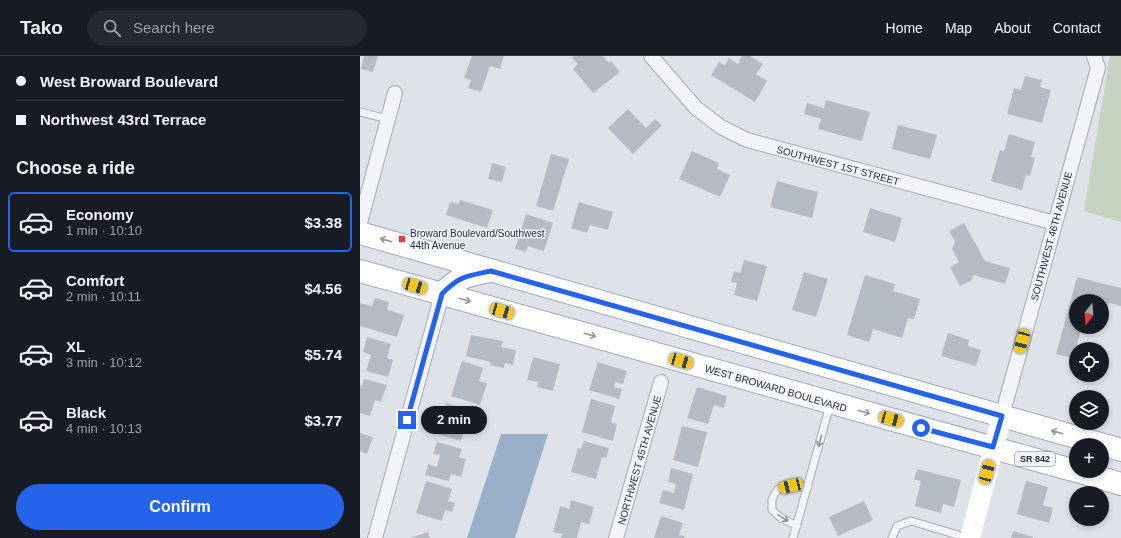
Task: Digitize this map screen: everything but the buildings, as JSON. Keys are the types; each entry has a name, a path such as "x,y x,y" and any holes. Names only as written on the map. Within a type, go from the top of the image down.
{"main road":[{"path":"360,233 1121,450"},
{"name":"WEST BROWARD BOULEVARD","path":"360,271 1069,469"},
{"path":"442,294 454,281 466,276 491,271"},
{"name":"WEST BROWARD BOULEVARD","path":"1100,478 1121,484"}],"street":[{"name":"SOUTHWEST 1ST STREET","path":"651,56 696,108 721,127 747,140 1055,223"},
{"name":"SOUTHWEST 46TH AVENUE","path":"1002,416 1098,68 1094,56"},
{"path":"360,223 364,196 396,93"},
{"path":"375,538 442,294"},
{"name":"NORTHWEST 45TH AVENUE","path":"616,538 661,382"},
{"path":"969,538 1002,416"}],"lane":[{"path":"360,112 388,119"},
{"path":"793,538 830,403"},
{"path":"797,526 781,518 772,510 772,499 778,489 791,486 808,487"},
{"path":"892,538 897,526 911,521 969,538"}],"green space":[{"path":"1110,56 1121,56 1121,222 1084,211"}],"water":[{"path":"501,434 548,434 515,538 467,538"}],"place":[{"name":"Broward Boulevard/Southwest 44th Avenue","path":"402,239"}],"route":[{"path":"407,420 442,294 454,281 466,276 491,271 1002,416 993,447 921,428"}]}
